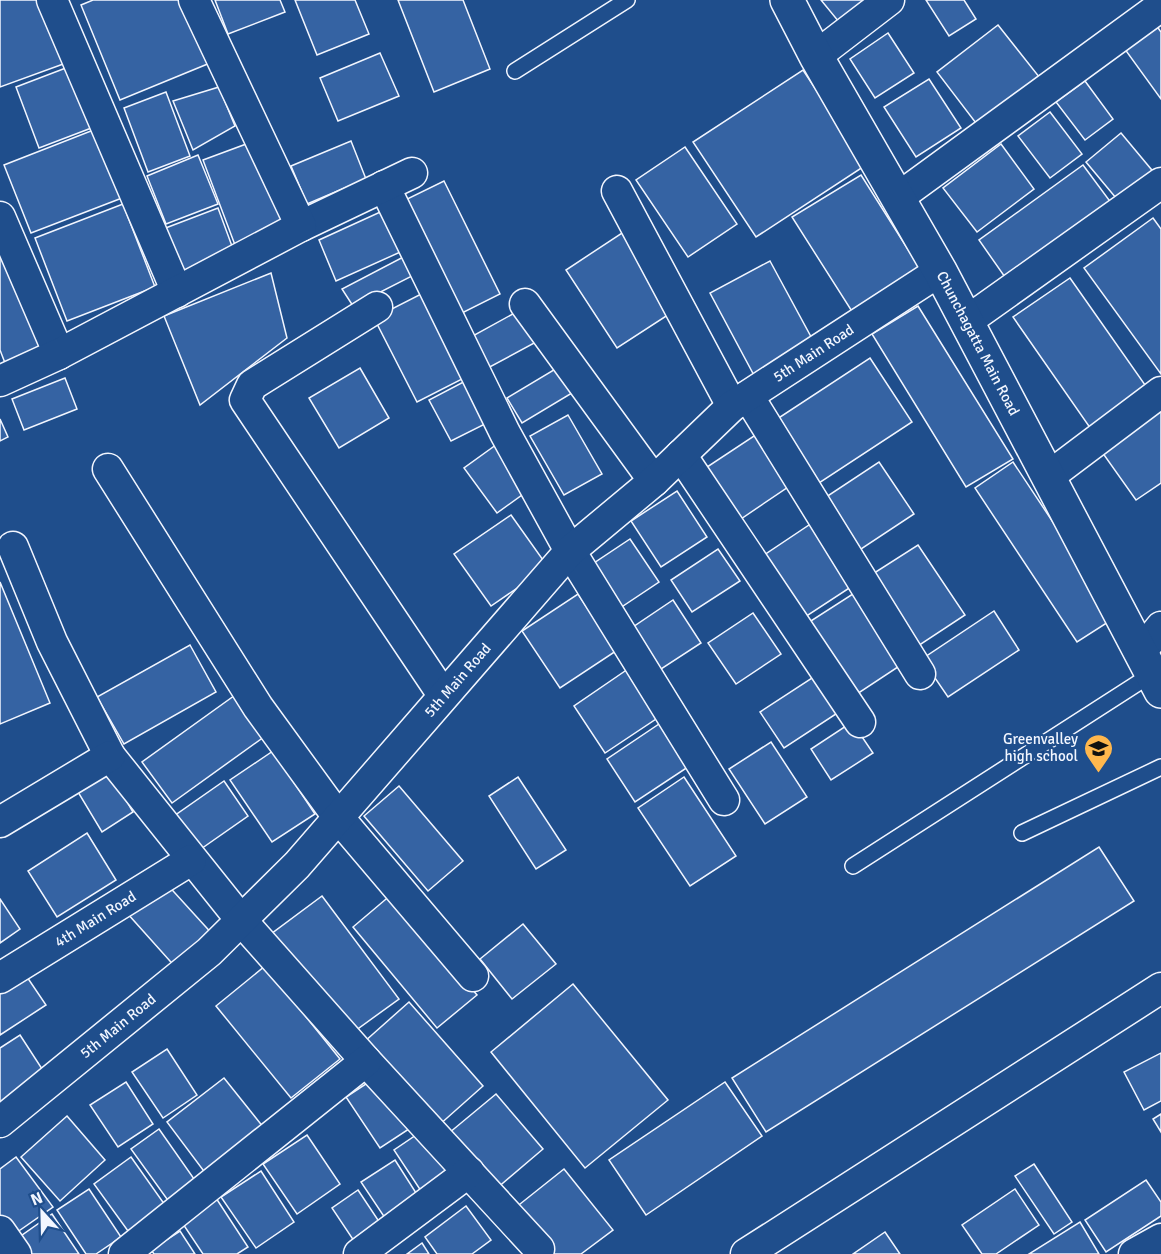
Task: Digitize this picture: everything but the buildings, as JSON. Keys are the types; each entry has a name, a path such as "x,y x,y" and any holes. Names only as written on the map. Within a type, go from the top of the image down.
{"street":[{"path":"52,0 177,292"},
{"path":"194,0 301,226"},
{"name":"Chunchagatta Main Road","path":"787,0 816,56 940,271 1151,673"},
{"path":"816,56 889,0"},
{"path":"899,197 1161,6"},
{"path":"0,381 59,354 301,226 412,173"},
{"path":"967,321 1161,183"},
{"path":"384,186 505,433 570,551 724,800"},
{"path":"617,191 740,401 920,674"},
{"path":"0,217 59,354"},
{"name":"5th Main Road","path":"0,1122 209,952 297,866 570,551 654,481 740,401 940,271"},
{"path":"525,304 654,481"},
{"path":"377,307 252,385 245,400 443,695"},
{"path":"1048,477 1161,392"},
{"path":"681,455 860,722"},
{"path":"108,469 258,707 338,817 473,976"},
{"path":"13,547 52,642 110,756 191,860 242,920 366,1061 539,1250"},
{"path":"1151,673 1161,627"},
{"path":"0,822 110,756"},
{"name":"4th Main Road","path":"0,978 191,860"},
{"path":"746,1254 1161,988"},
{"path":"124,1254 366,1061"},
{"path":"359,1254 469,1172"},
{"path":"0,1231 16,1254"},
{"path":"1134,1254 1161,1239"}],"lane":[{"path":"515,71 627,0"},
{"path":"853,866 1151,673"},
{"path":"1022,832 1161,767"}],"place":[{"name":"Greenvalley high school","path":"1099,774"}]}
